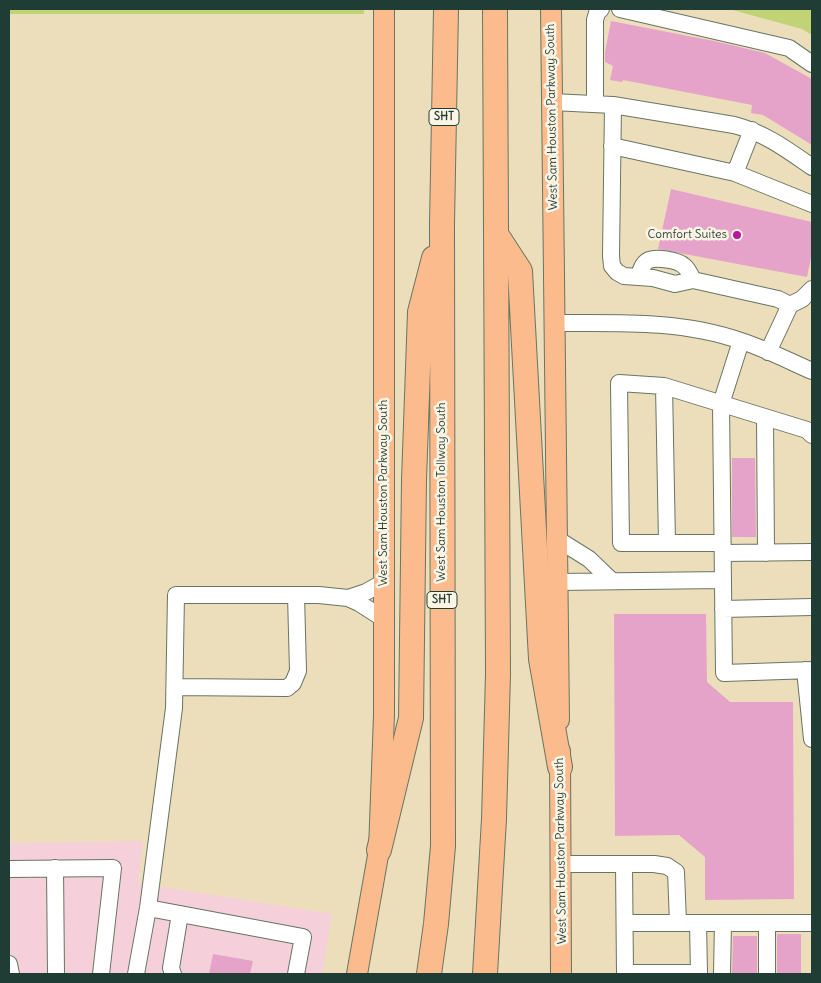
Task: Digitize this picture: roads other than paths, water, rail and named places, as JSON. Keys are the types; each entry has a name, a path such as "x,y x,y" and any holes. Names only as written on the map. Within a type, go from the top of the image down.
{"highway":[{"name":"West Sam Houston Tollway South","path":"429,974 436,924 443,846 442,224 446,9"},
{"path":"484,974 493,849 498,674 495,9"},
{"path":"379,850 411,718 414,480 420,312 442,224"},
{"path":"496,234 520,271 541,659 560,767"}],"main road":[{"name":"West Sam Houston Parkway South","path":"357,974 379,850 384,715 384,9"},
{"name":"West Sam Houston Parkway South","path":"551,9 562,864 561,974"}],"street":[{"path":"595,103 595,20 597,13 601,9"},
{"path":"620,9 789,48 812,64"},
{"path":"552,102 613,105 752,130 770,139 812,167"},
{"path":"613,105 612,266 617,272 624,276 653,278 676,284 694,280 778,299 790,306"},
{"path":"735,173 752,130"},
{"path":"612,146 735,173 812,204"},
{"path":"768,352 790,306 802,299 812,289"},
{"path":"554,323 635,323 680,327 741,341 810,366"},
{"path":"741,341 721,404 724,673 809,670 812,739"},
{"path":"812,435 807,430 664,386 619,383 621,543 667,543 766,552 812,552"},
{"path":"664,386 667,543"},
{"path":"765,417 766,552"},
{"path":"557,539 589,559 612,581"},
{"path":"558,582 723,580"},
{"path":"348,598 366,592 384,582"},
{"path":"136,974 148,908 174,708 176,595 319,595 348,598 384,619"},
{"path":"175,687 287,688 293,684 298,671 296,595"},
{"path":"723,609 812,607"},
{"path":"562,864 667,866 676,872 678,923"},
{"path":"624,864 625,974 698,973 698,923"},
{"path":"9,868 113,868 101,974"},
{"path":"55,868 56,974"},
{"path":"148,908 303,937 296,974"},
{"path":"173,974 170,968 180,914"},
{"path":"625,923 812,923"},
{"path":"722,923 722,974"},
{"path":"766,923 767,974"},
{"path":"9,957 11,974"}],"place":[{"name":"Comfort Suites","path":"737,235"}]}
